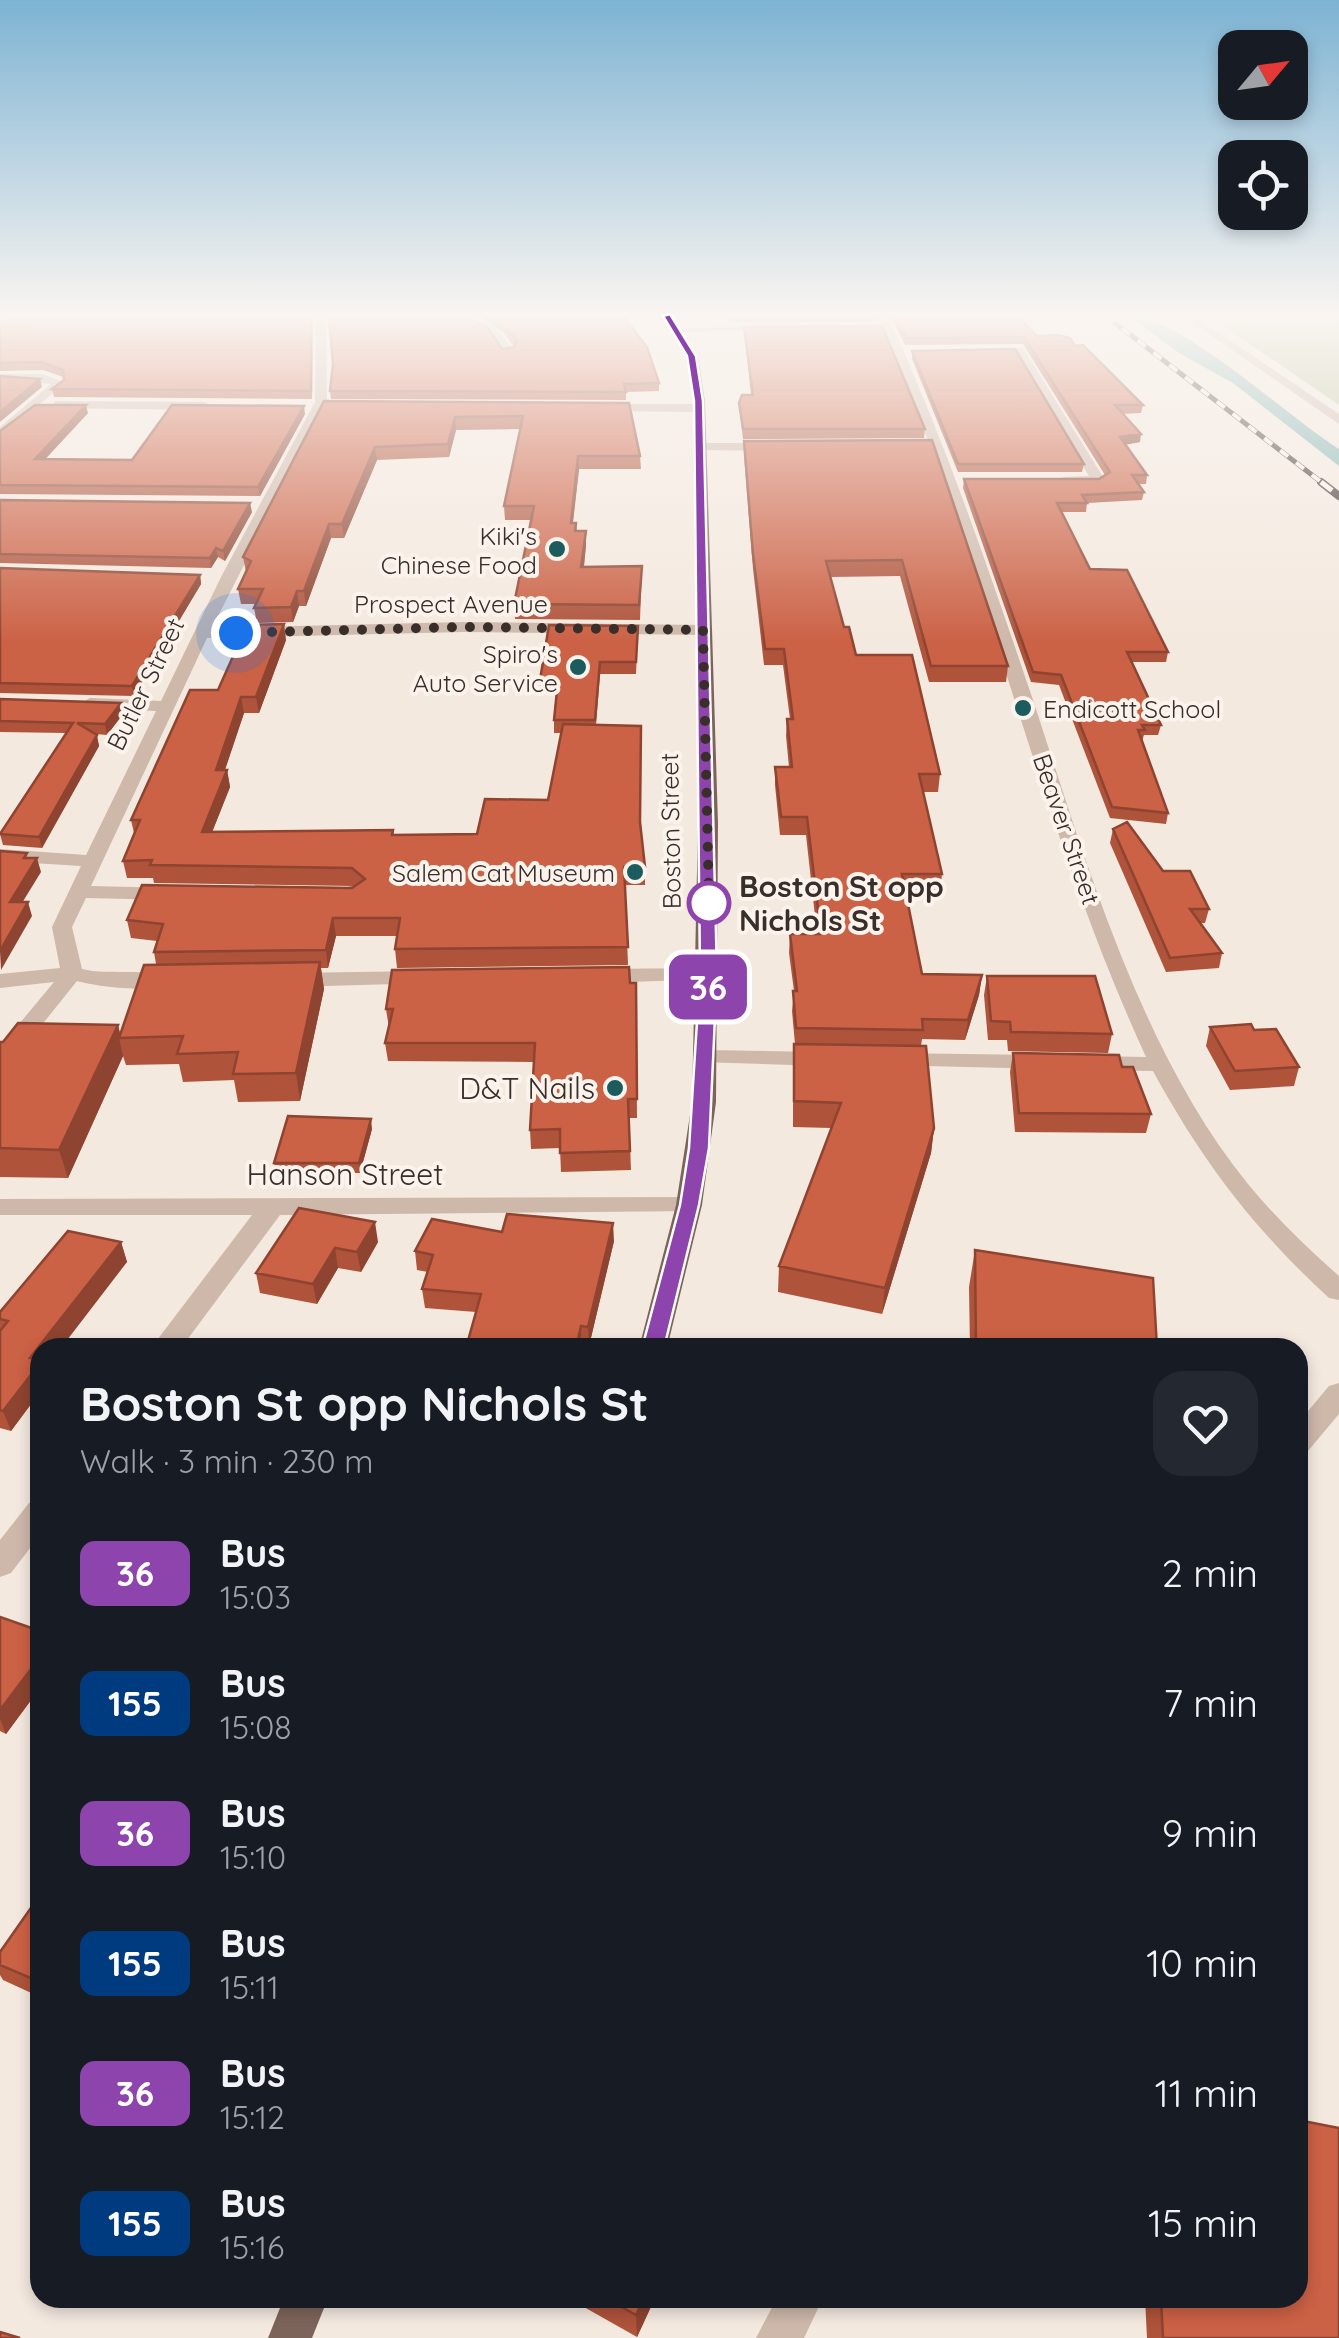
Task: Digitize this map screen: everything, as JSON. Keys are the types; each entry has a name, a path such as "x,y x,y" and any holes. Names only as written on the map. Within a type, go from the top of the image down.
{"main road":[{"name":"Boston Street","path":"656,1338 690,1205 704,1102 709,974 698,425"},
{"path":"290,2338 302,2308"}],"street":[{"name":"Butler Street","path":"72,973 62,926 228,577 309,425"},
{"name":"Beaver Street","path":"928,425 958,480 1105,938 1158,1064 1174,1096 1240,1195 1279,1238 1339,1291"},
{"path":"1061,480 1098,480 1065,425"},
{"path":"698,447 797,446"},
{"path":"916,446 936,446"},
{"path":"248,504 268,504"},
{"path":"208,576 228,577"},
{"name":"Prospect Avenue","path":"200,634 464,627 703,630"},
{"path":"73,703 165,706"},
{"path":"0,854 91,861"},
{"path":"77,892 196,894"},
{"path":"0,981 72,973 96,980 184,981"},
{"path":"0,1062 72,973"},
{"path":"572,976 709,974"},
{"path":"261,980 455,978"},
{"path":"706,1057 1158,1064"},
{"name":"Hanson Street","path":"0,1208 690,1205"},
{"path":"174,1338 272,1207"},
{"path":"1308,1431 1339,1394"},
{"path":"0,1564 30,1525"},
{"path":"779,2338 796,2308"}],"water":[{"path":"1287,425 1306,425 1339,449 1339,466"}],"building":[{"path":"8,425 67,425 35,459 132,460 157,425 293,425 258,487 0,485 0,431"},
{"path":"311,425 453,425 448,444 375,447 342,524 329,524 304,591 297,591 291,607 254,608 263,589 238,589 251,561 243,557"},
{"path":"521,425 634,425 640,456 578,456 571,523 576,523 575,531 586,531 581,567 642,566 639,605 514,604 534,506 504,506"},
{"path":"742,425 923,425 925,429 743,429"},
{"path":"942,425 1061,425 1084,464 958,464"},
{"path":"1080,425 1133,425 1141,434 1120,437 1147,475 1132,475 1144,492 1082,495 1087,503 1057,503 1090,569 1127,570 1168,652 1127,652 1161,725 1142,725 1145,730 1138,730 1168,813 1112,807 1061,675 1033,672 964,479 1099,479 1110,472"},
{"path":"932,440 1008,666 931,666 902,560 826,561 856,655 912,655 940,774 919,774 942,874 902,874 922,974 982,975 968,1020 922,1019 923,1030 796,1028 793,991 797,991 790,934 821,934 807,817 781,817 775,767 792,767 787,719 793,719 784,649 765,649 744,441"},
{"path":"0,500 250,503 223,551 216,548 210,558 0,554"},
{"path":"0,568 200,575 132,686 0,683"},
{"path":"284,624 256,697 241,697 216,770 227,770 202,832 393,830 392,835 477,834 485,799 548,800 563,724 641,726 640,822 645,867 624,867 628,947 395,949 400,918 333,918 326,950 154,952 163,924 127,920 142,885 352,888 365,879 352,868 150,865 152,860 123,861 140,820 131,820 190,690 218,690 247,625"},
{"path":"549,625 638,626 636,662 600,662 595,720 554,720 558,681 540,680"},
{"path":"0,699 121,703 105,724 77,723 97,735 39,837 0,834 73,723 0,721"},
{"path":"1127,822 1163,871 1190,871 1209,909 1190,909 1222,953 1170,958 1113,829"},
{"path":"0,851 27,853 24,858 37,858 10,902 28,902 0,951"},
{"path":"320,962 296,1073 233,1074 238,1052 177,1054 183,1036 119,1038 144,965"},
{"path":"629,967 630,983 636,983 637,1099 628,1099 630,1151 560,1153 560,1129 530,1130 535,1043 385,1043 393,1009 386,1009 392,970"},
{"path":"987,976 1095,976 1112,1034 1011,1032 1010,1022 991,1021"},
{"path":"18,1023 118,1025 59,1150 0,1148 0,1042"},
{"path":"1251,1024 1254,1030 1276,1029 1299,1067 1235,1071 1210,1027"},
{"path":"794,1044 926,1046 934,1128 885,1288 779,1266 841,1103 794,1101"},
{"path":"1013,1053 1119,1055 1122,1067 1133,1067 1151,1114 1019,1113"},
{"path":"288,1116 371,1119 359,1163 274,1163"},
{"path":"299,1208 375,1222 357,1252 335,1248 313,1284 256,1273"},
{"path":"507,1214 613,1223 588,1327 581,1326 578,1338 469,1338 481,1294 422,1289 433,1255 415,1251 432,1219 502,1232"},
{"path":"68,1231 121,1242 46,1338 30,1338 30,1376 3,1411 0,1331 8,1321 0,1319 0,1312"},
{"path":"975,1250 1153,1278 1156,1338 976,1338"},
{"path":"0,1617 30,1628 30,1670 0,1710"},
{"path":"30,1909 30,1978 0,1965 0,1952"},
{"path":"1308,2122 1339,2128 1339,2338 1163,2338 1162,2308 1308,2308"}],"railway":[{"path":"1247,425 1325,485"},
{"path":"1321,482 1339,496"}],"bus line":[{"name":"36","path":"656,1338 690,1205 704,1102 709,974 708,824 699,425"}],"place":[{"name":"Kiki's Chinese Food","path":"557,549"},
{"name":"Spiro's Auto Service","path":"578,667"},
{"name":"Endicott School","path":"1023,708"},
{"name":"Salem Cat Museum","path":"635,872"},
{"name":"Boston St opp Nichols St","path":"709,903"},
{"name":"D&T Nails","path":"615,1088"}],"route":[{"path":"236,633 464,627 703,630 709,903"}]}
